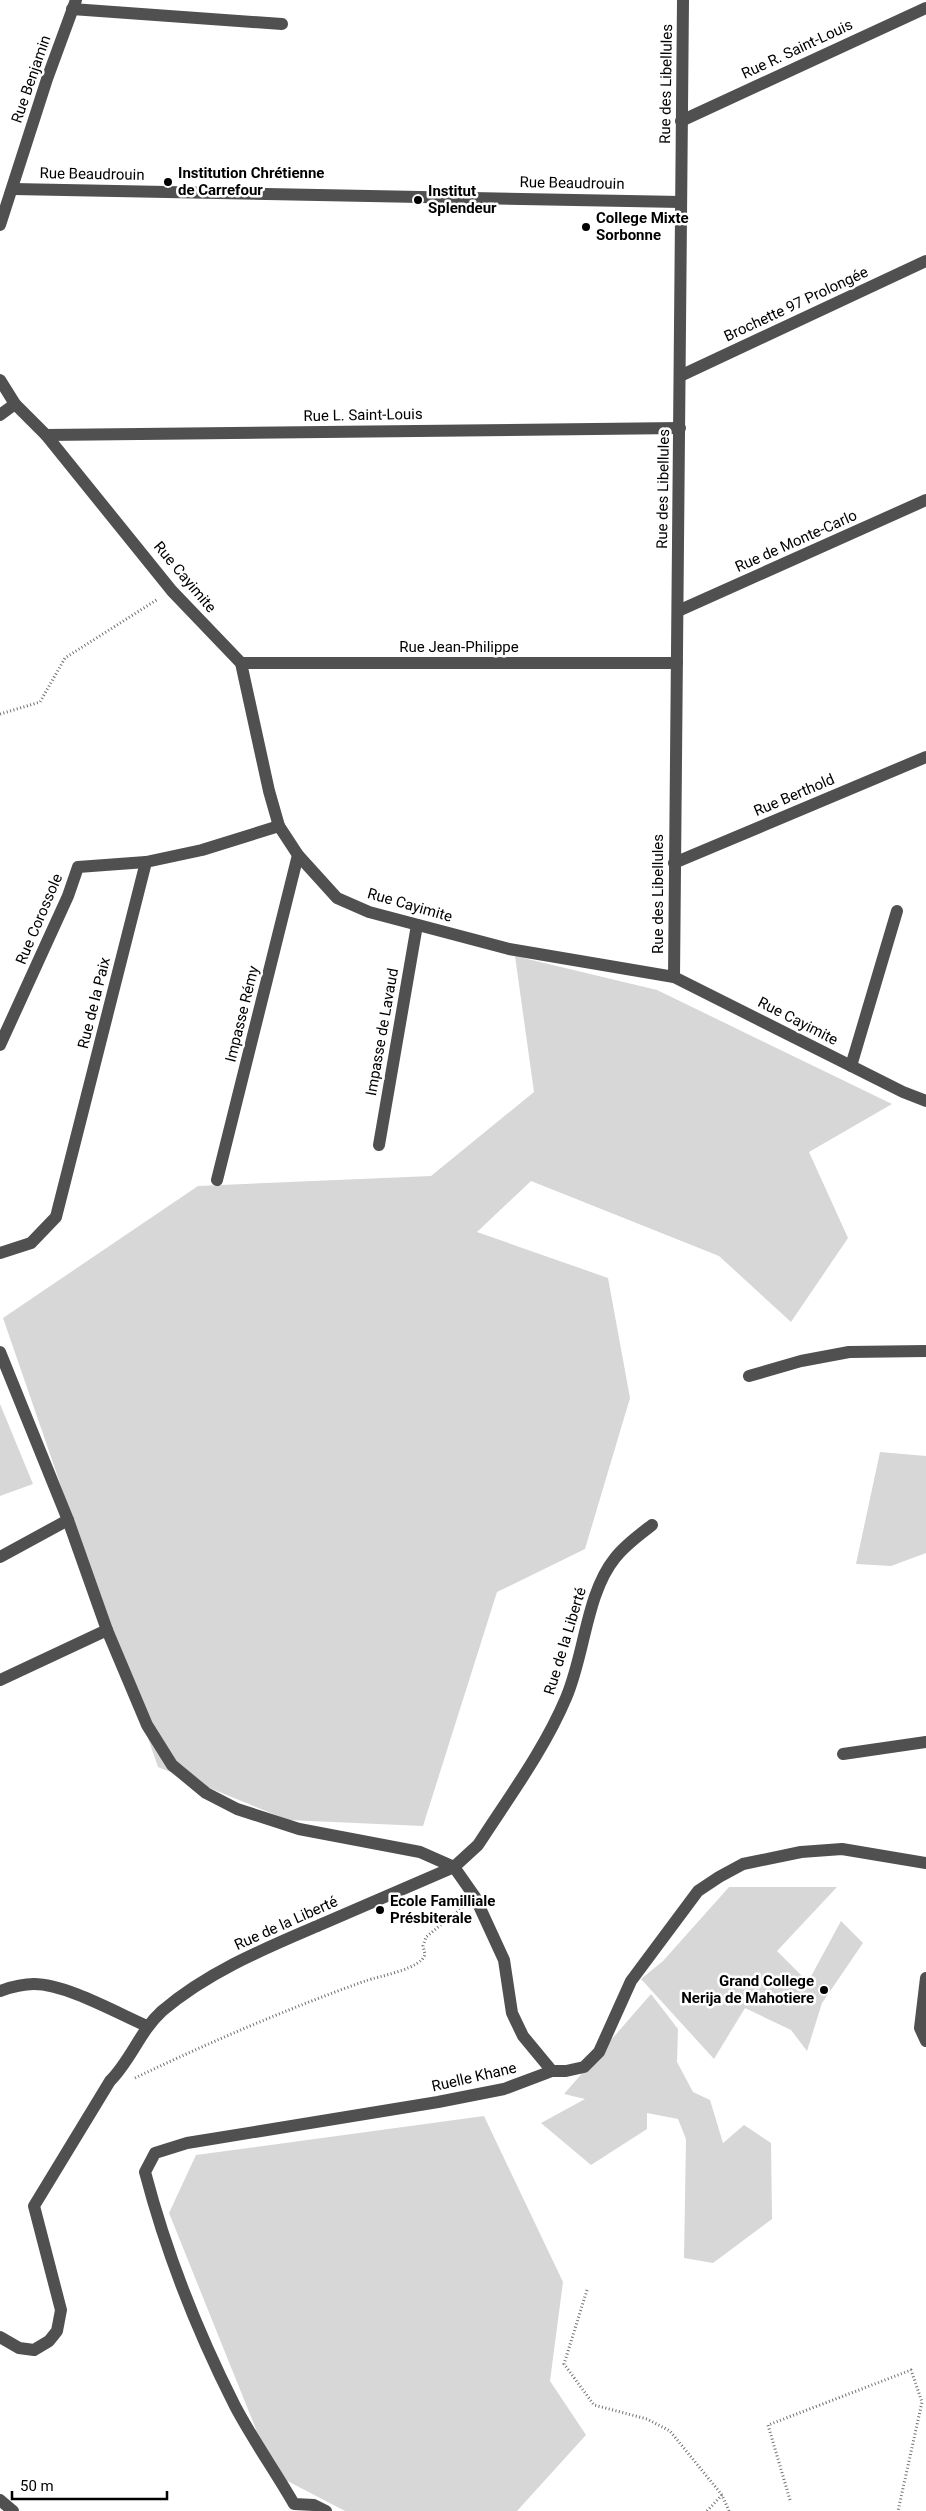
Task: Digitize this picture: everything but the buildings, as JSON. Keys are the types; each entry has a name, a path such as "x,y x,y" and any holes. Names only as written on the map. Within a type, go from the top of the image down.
{"street":[{"name":"Rue des Libellules","path":"674,978 683,0"},
{"path":"74,5 282,24"},
{"name":"Rue Benjamin","path":"0,225 47,79 74,5"},
{"name":"Rue R. Saint-Louis","path":"681,121 926,8"},
{"name":"Rue Beaudrouin","path":"12,189 681,202"},
{"name":"Brochette 97 Prolongée","path":"680,376 926,261"},
{"name":"Rue Cayimite","path":"0,380 15,404 46,435 172,591 241,663 269,791 279,826 298,855 337,898 369,912 509,949 674,978 926,1101"},
{"path":"0,415 15,404"},
{"name":"Rue L. Saint-Louis","path":"46,435 680,428"},
{"name":"Rue de Monte-Carlo","path":"678,611 926,500"},
{"name":"Rue Jean-Philippe","path":"241,663 677,663"},
{"name":"Rue Berthold","path":"674,863 926,757"},
{"path":"146,862 202,850 279,826"},
{"name":"Impasse Rémy","path":"217,1180 298,855"},
{"name":"Rue Corossole","path":"0,1045 68,896 78,867 146,862"},
{"name":"Rue de la Paix","path":"0,1253 31,1243 56,1218 146,862"},
{"path":"851,1066 896,911"},
{"name":"Impasse de Lavaud","path":"380,1145 417,925"},
{"path":"0,1352 68,1520 107,1630 148,1725 172,1765 206,1793 237,1808 299,1829 420,1852 454,1867 475,1897 504,1960 512,2013 524,2036 552,2071"},
{"path":"749,1376 801,1361 849,1352 926,1352"},
{"path":"0,1557 68,1520"},
{"name":"Rue de la Liberté","path":"0,2337 19,2348 34,2350 49,2341 57,2331 61,2310 34,2206 147,2026 163,2011 203,1981 255,1952 454,1867 478,1845 547,1737 575,1674 595,1597 605,1572 627,1545 652,1525"},
{"path":"0,1680 107,1630"},
{"path":"843,1754 926,1742"},
{"name":"Ruelle Khane","path":"292,2507 236,2407 198,2326 153,2203 145,2172 155,2153 168,2147 438,2102 504,2089 552,2071 566,2071 584,2067 599,2052 631,1981 698,1892 719,1877 743,1864 801,1852 842,1849 926,1864"},
{"path":"926,1978 920,2028 926,2041"},
{"path":"0,1991 14,1986 35,1984 56,1987 147,2026"},
{"path":"0,2500 13,2511"},
{"path":"292,2507 314,2505 326,2511"}],"path":[{"path":"0,714 40,702 65,658 172,591"},
{"path":"128,2081 209,2043 320,1998 399,1972 422,1960 425,1954 423,1946 426,1936 475,1897"},
{"path":"587,2290 564,2364 594,2405 647,2419 670,2431 722,2495 729,2511"},
{"path":"790,2500 768,2425 911,2370 922,2402 898,2511"},
{"path":"706,2511 722,2495"}],"shaded area":[{"path":"515,956 657,990 892,1104 809,1152 848,1238 791,1322 719,1256 531,1181 477,1232 608,1278 630,1398 585,1549 497,1592 423,1826 288,1820 158,1767 3,1318 198,1186 431,1176 534,1092"},
{"path":"0,1404 33,1484 0,1496"},
{"path":"880,1452 926,1456 926,1553 891,1566 856,1564"},
{"path":"729,1887 837,1887 777,1951 808,1982 841,1921 863,1943 822,2003 807,2051 791,2030 745,2008 714,2059 641,1979 663,1961"},
{"path":"651,1994 678,2029 677,2062 693,2092 710,2100 723,2143 744,2125 771,2143 772,2219 713,2263 684,2258 686,2139 678,2119 647,2113 647,2129 591,2165 541,2123 585,2099 564,2094"},
{"path":"484,2116 563,2282 550,2381 586,2435 517,2511 345,2511 274,2474 169,2213 196,2155"}],"place":[{"name":"Institution Chrétienne de Carrefour","path":"168,182"},
{"name":"Institut Splendeur","path":"418,200"},
{"name":"College Mixte Sorbonne","path":"586,227"},
{"name":"Ecole Familliale Présbiterale","path":"380,1910"},
{"name":"Grand College Nerija de Mahotiere","path":"824,1990"}]}
